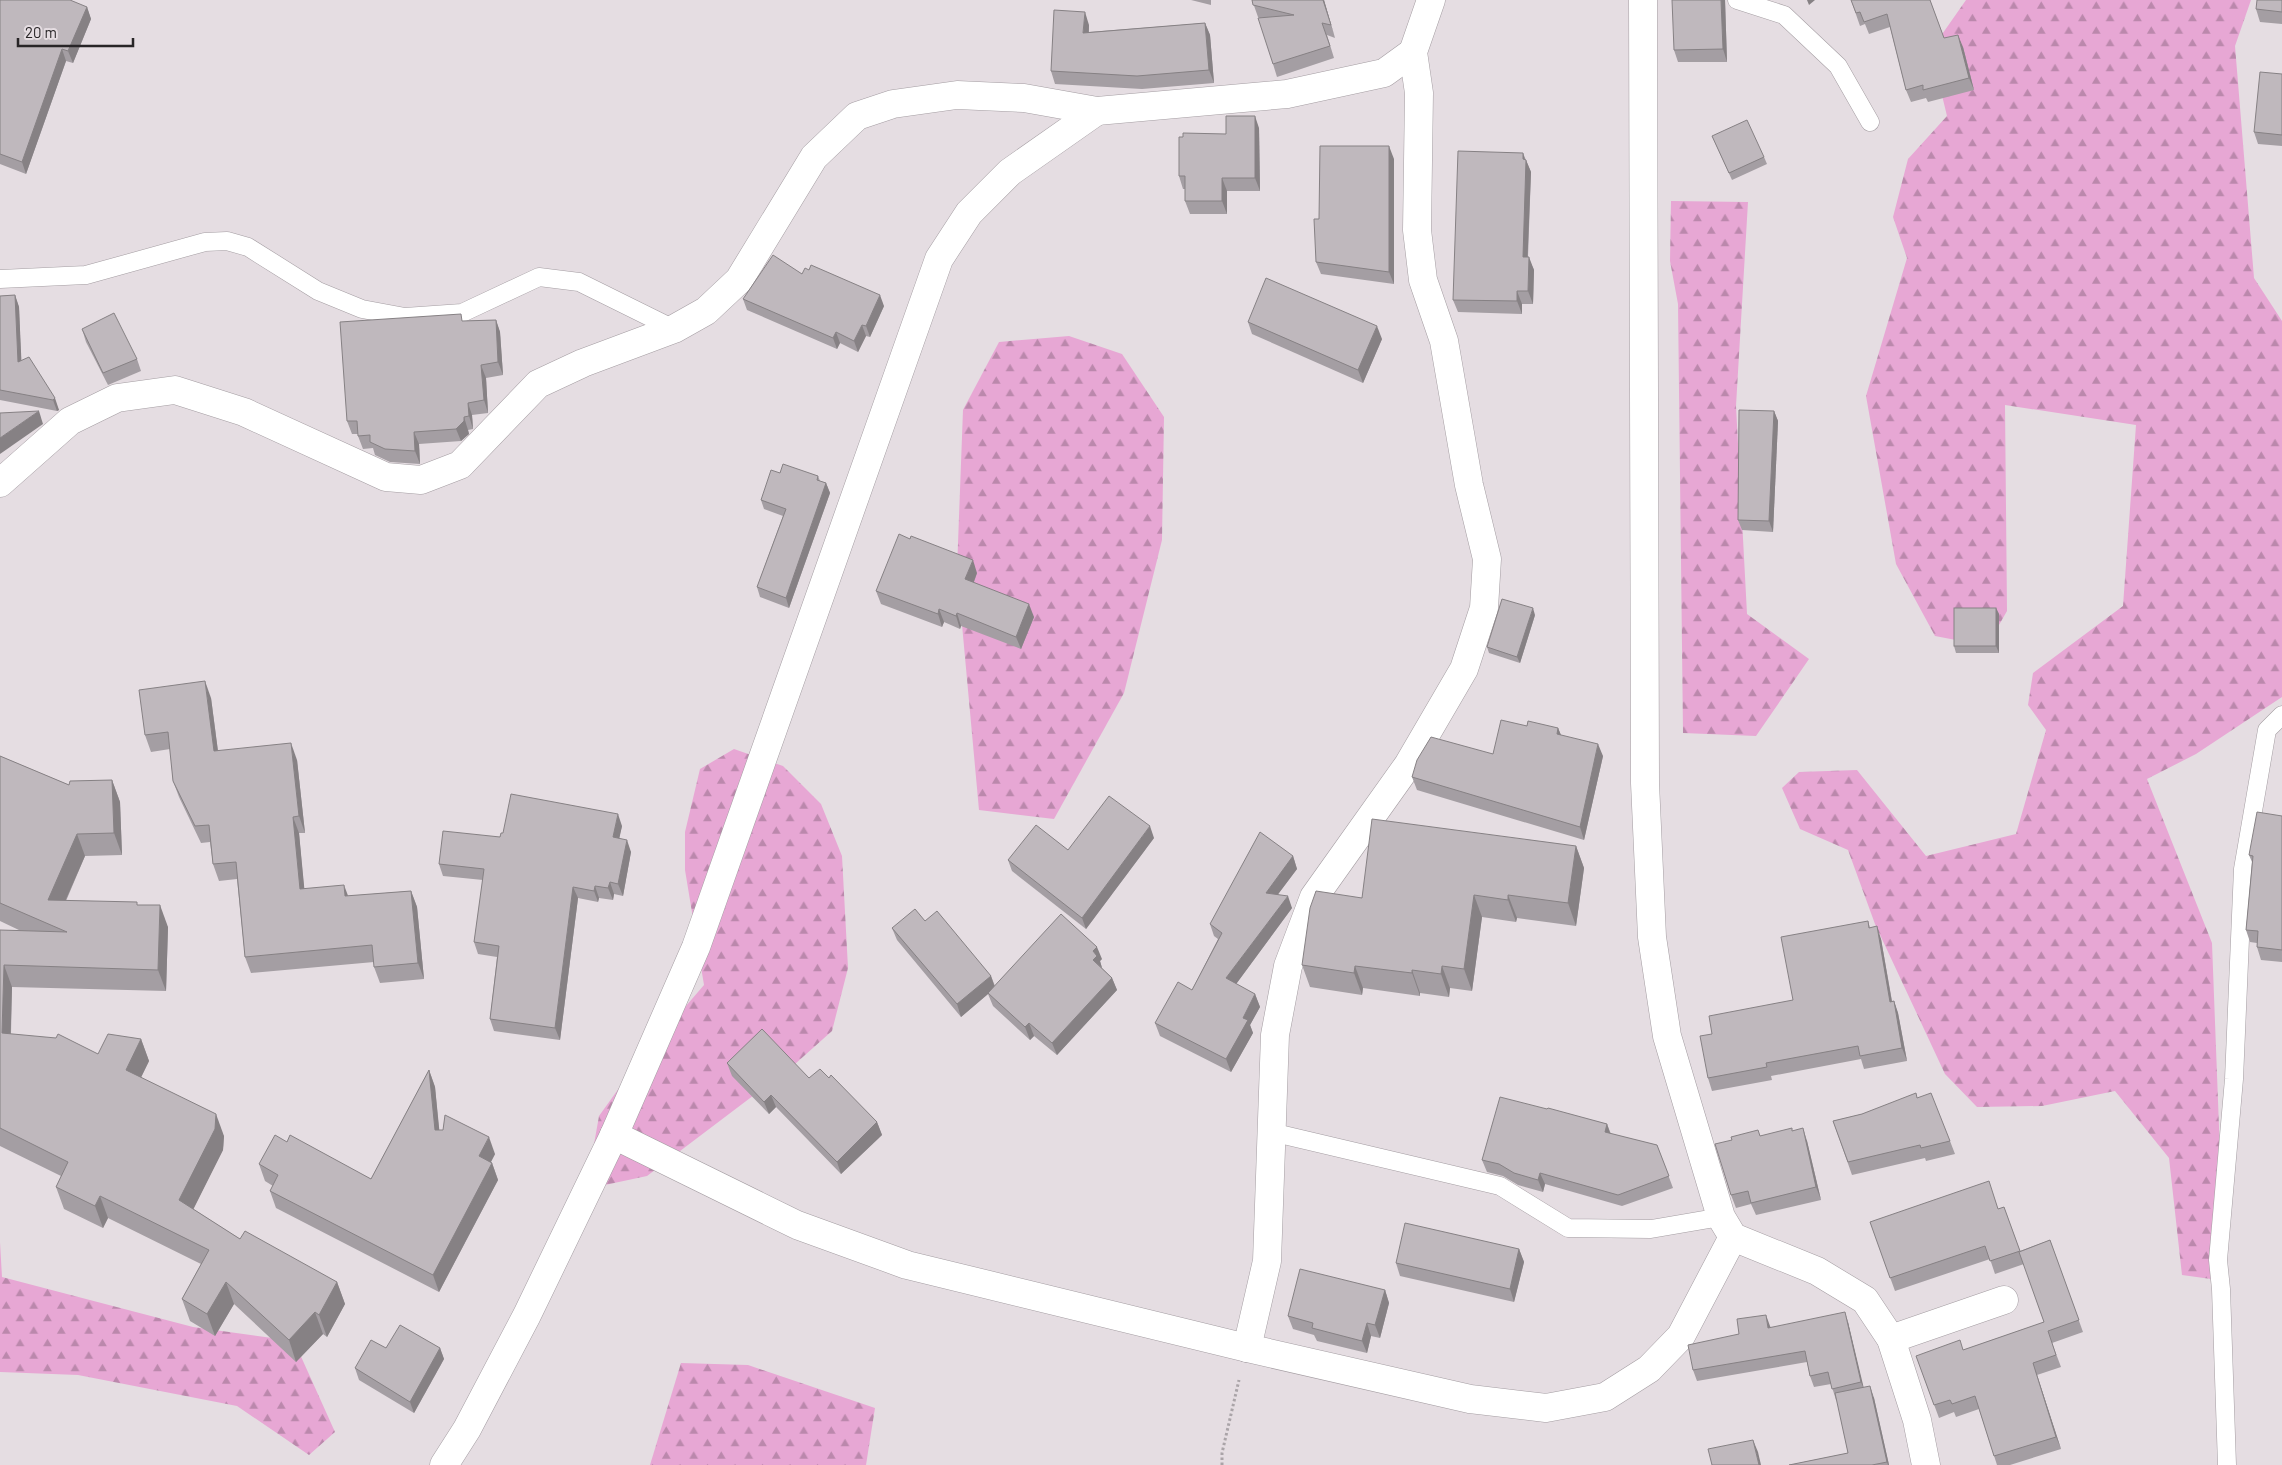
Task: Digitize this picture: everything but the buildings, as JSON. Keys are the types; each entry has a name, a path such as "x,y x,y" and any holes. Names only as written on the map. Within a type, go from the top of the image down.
{"street":[{"path":"1247,1348 1267,1261 1275,1034 1288,966 1314,897 1408,765 1464,669 1484,608 1487,559 1469,485 1444,341 1423,280 1417,230 1419,92 1413,52 1430,0"},
{"path":"614,1135 797,1225 907,1265 1247,1348 1470,1399 1546,1408 1605,1397 1649,1369 1681,1336 1727,1227 1667,1036 1652,937 1645,782 1643,0"},
{"path":"0,483 70,421 117,398 175,390 244,412 386,477 421,480 460,465 538,384 583,363 674,329 706,311 739,280 814,158 857,116 893,104 957,95 1024,98 1097,111 1287,94 1384,73 1413,52"},
{"path":"444,1465 467,1429 527,1315 614,1135 696,947 939,260 969,213 1010,172 1097,111"},
{"path":"1727,1227 1817,1271 1865,1300 1891,1339 1917,1420 1926,1465"},
{"path":"1891,1339 2004,1300"}],"lane":[{"path":"1737,0 1784,15 1838,66 1870,122"},
{"path":"0,279 86,275 205,242 227,241 248,247 318,291 362,309 405,317 462,313 539,276 579,282 674,329"},
{"path":"2227,1465 2221,1289 2218,1260 2234,1079 2244,869 2267,730 2282,715"},
{"path":"1271,1132 1500,1186 1568,1228 1652,1229 1727,1227"}],"path":[{"path":"1222,1465 1222,1453 1247,1348"}],"green space":[{"path":"1966,0 2251,0 2235,46 2254,278 2282,321 2282,697 2196,754 2147,779 2212,943 2220,1153 2211,1279 2182,1275 2169,1158 2115,1091 2042,1106 1977,1107 1945,1074 1875,924 1848,850 1800,829 1782,788 1799,772 1857,770 1926,856 2016,834 2046,730 2028,705 2033,673 2123,606 2136,425 2005,405 2007,611 1987,646 1935,636 1896,564 1866,396 1907,258 1893,217 1908,159 1947,116 1931,50"},
{"path":"1671,201 1748,202 1736,406 1747,614 1809,659 1756,736 1683,733 1678,304 1670,261"},
{"path":"1069,336 1122,354 1164,417 1162,540 1124,693 1054,819 979,810 957,570 963,410 999,342"},
{"path":"734,749 783,766 821,804 842,856 848,968 832,1031 795,1064 647,1176 586,1189 599,1116 637,1063 704,985 685,870 685,832 700,769"},
{"path":"0,1242 2,1277 193,1327 294,1341 335,1432 309,1455 237,1406 78,1375 0,1372"},
{"path":"681,1363 748,1365 875,1408 866,1465 650,1465"}]}
